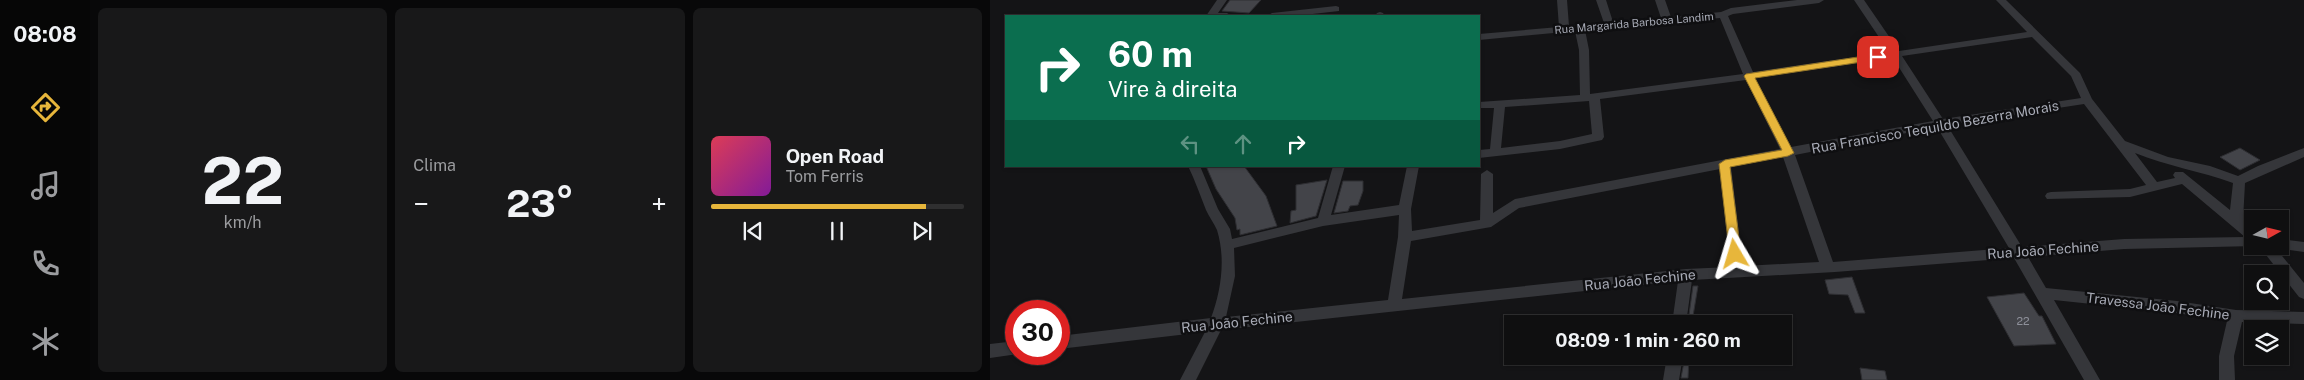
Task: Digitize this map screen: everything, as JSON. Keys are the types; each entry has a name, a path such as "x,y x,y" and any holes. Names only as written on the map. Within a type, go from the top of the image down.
{"street":[{"path":"1213,15 1222,0"},
{"path":"1562,0 1564,29"},
{"path":"1601,0 1608,25"},
{"path":"1660,0 1667,20"},
{"path":"1726,0 1727,13 1749,76 1788,153 1828,267"},
{"name":"Rua Margarida Barbosa Landim","path":"1480,37 1667,20 1819,0"},
{"path":"1859,0 1897,54 2019,251 2092,380"},
{"path":"2001,0 2076,75 2087,100 2155,188"},
{"path":"1281,15 1337,9"},
{"path":"1480,154 1589,140 1598,137 1598,130 1589,97 1584,50 1579,27"},
{"path":"1480,104 1589,97 1749,76 2033,34"},
{"name":"Rua Francisco Tequildo Bezerra Morais","path":"1405,237 1486,224 1515,204 1940,123 2087,100"},
{"path":"1495,153 1500,103"},
{"path":"2122,144 2166,161 2210,170 2239,181 2262,169 2304,152"},
{"path":"2166,161 2183,180 2244,229"},
{"path":"1725,164 1737,272"},
{"path":"1188,380 1202,355 1225,302 1228,280 1227,244 1223,229 1212,210 1204,185 1195,167"},
{"path":"1322,221 1339,167"},
{"path":"1394,305 1405,237 1405,209 1413,167"},
{"path":"1486,224 1487,174"},
{"path":"2051,196 2130,193 2183,180"},
{"path":"2236,223 2239,181"},
{"path":"1227,244 1322,221 1405,209"},
{"name":"Rua João Fechine","path":"1070,342 1216,324 1686,275 1828,267 2133,243 2244,242"},
{"path":"2289,245 2304,247"},
{"path":"2273,255 2304,293"},
{"path":"1680,315 1686,275"},
{"name":"Travessa João Fechine","path":"2042,293 2177,307 2236,316 2304,318"},
{"path":"2227,380 2225,368 2227,347 2236,316"},
{"path":"990,351 1005,349"},
{"path":"1671,380 1674,365"}],"building":[{"path":"1230,0 1261,0 1249,13 1222,11"},
{"path":"2240,148 2260,160 2240,170 2220,157"},
{"path":"1206,167 1245,167 1266,196 1277,226 1240,235 1240,229 1237,230 1235,218 1216,189"},
{"path":"1327,180 1316,216 1290,223 1291,211 1296,210 1296,185"},
{"path":"1343,181 1363,181 1363,191 1358,205 1350,206 1348,211 1334,213"},
{"path":"1852,277 1865,313 1855,313 1848,295 1829,294 1825,280"},
{"path":"1693,286 1698,286 1693,315 1689,315"},
{"path":"2024,293 2039,316 2042,316 2056,344 2014,346 1987,297"},
{"path":"1683,365 1689,365 1688,378 1681,378"},
{"path":"1860,368 1885,371 1887,380 1862,380"}],"route":[{"path":"1735,254 1725,164 1788,153 1749,76 1878,57"}]}
